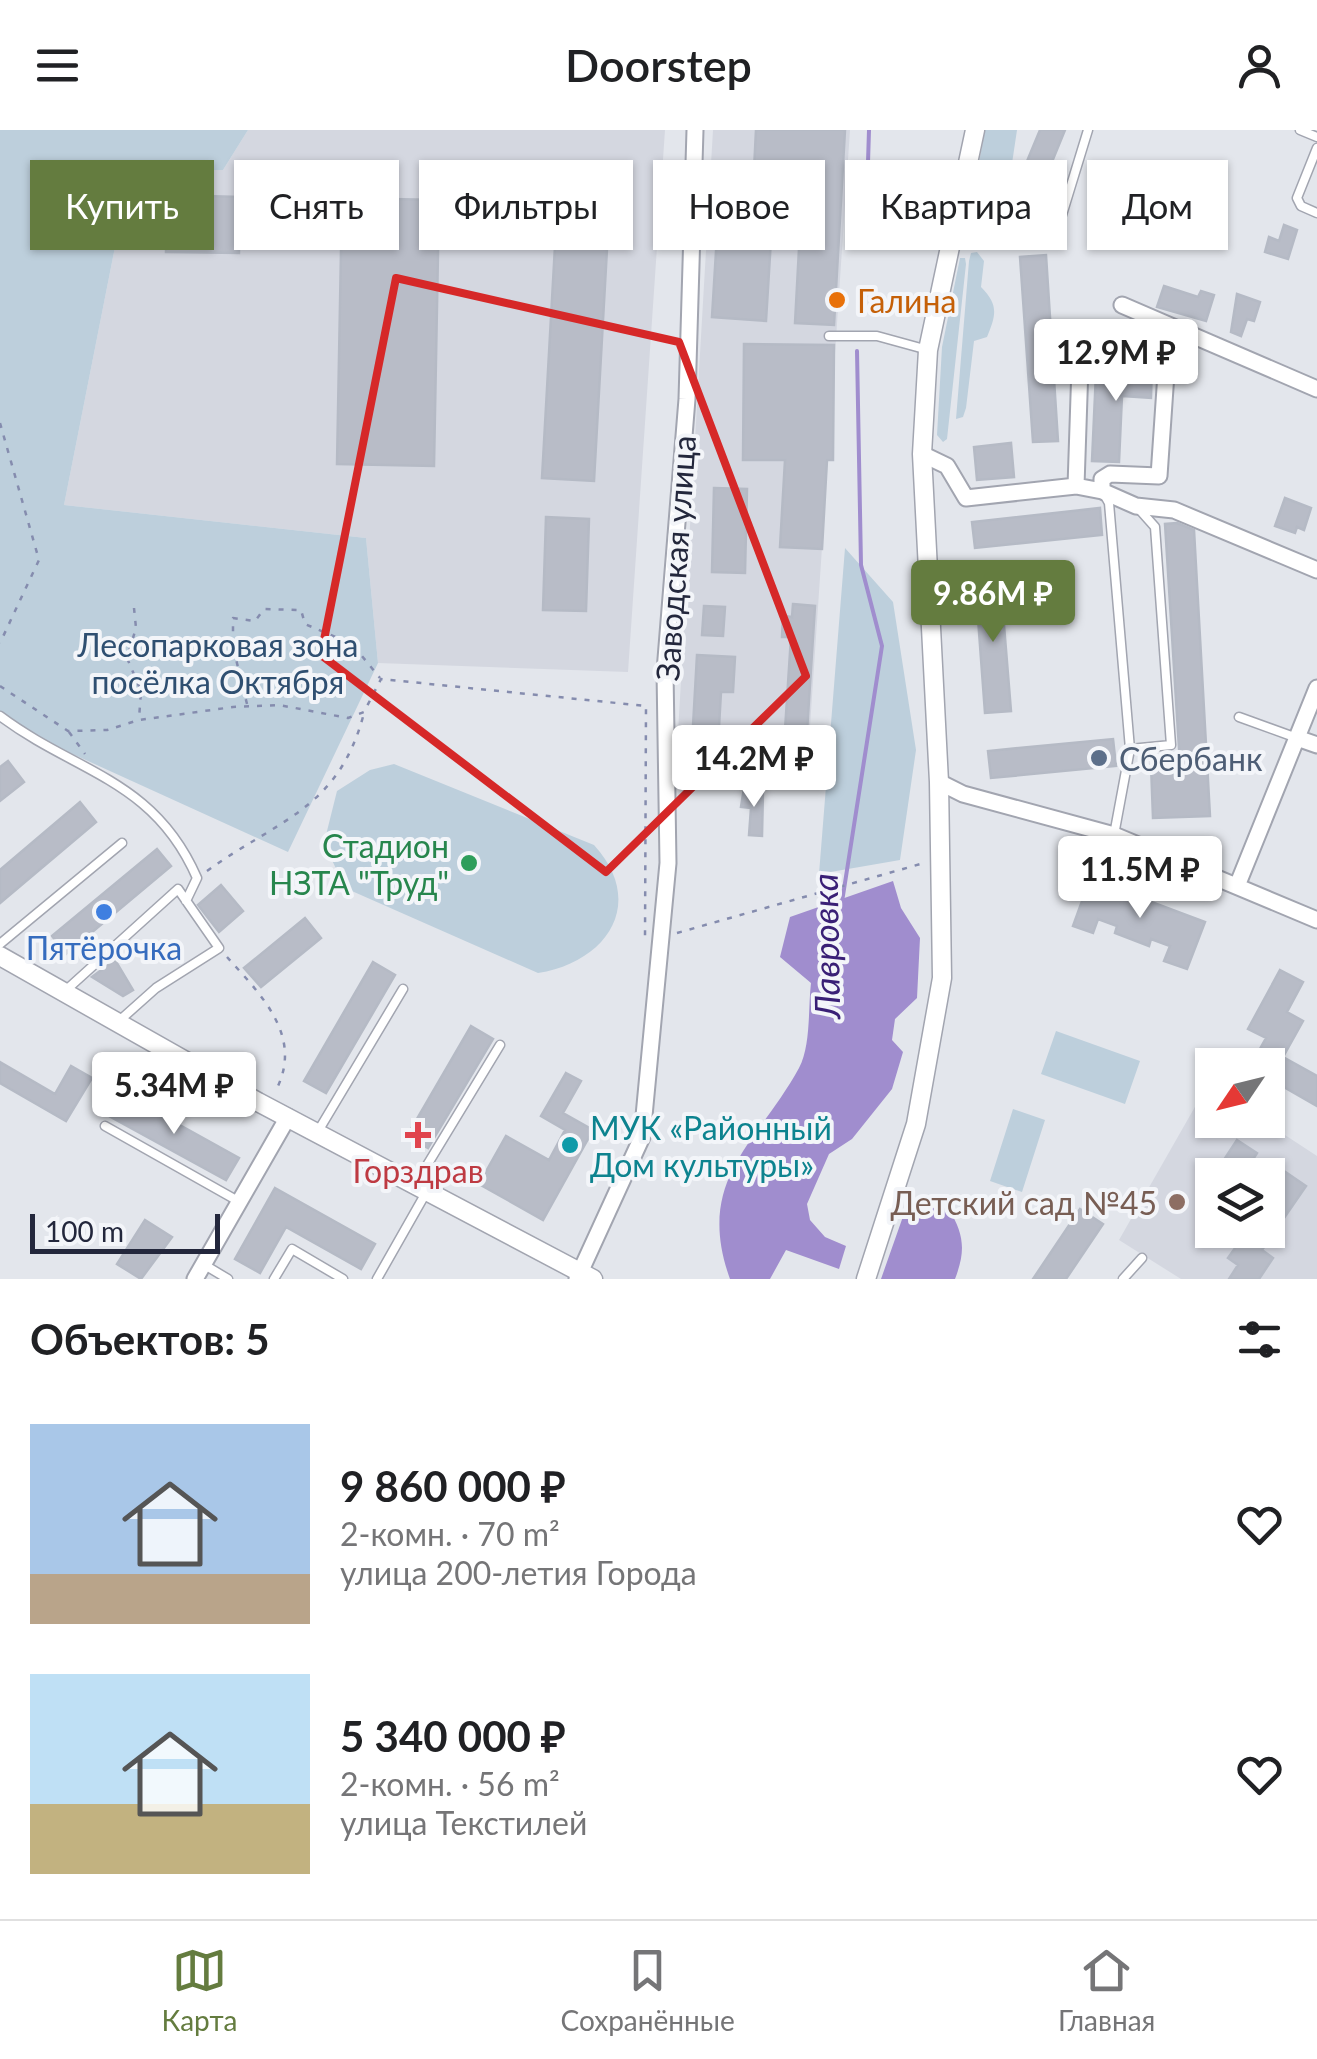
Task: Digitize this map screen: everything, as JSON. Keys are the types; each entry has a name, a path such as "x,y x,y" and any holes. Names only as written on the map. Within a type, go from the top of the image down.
{"street":[{"name":"Заводская улица","path":"584,1277 642,1138 668,862 665,671 687,399 695,130"},
{"path":"969,160 975,130"},
{"path":"866,1279 916,1124 939,996 939,782 922,454 928,350 949,250"},
{"path":"1122,306 1317,389"},
{"path":"1076,486 1081,336 1168,344 1159,476 1110,474 1102,480 1102,490"},
{"path":"922,454 946,466 966,498 1076,486 1102,490 1136,506 1174,510 1317,570"},
{"path":"1238,886 1317,688"},
{"path":"1297,738 1317,745"},
{"path":"939,782 963,794 1114,835 1317,920"},
{"path":"0,956 584,1277"},
{"path":"194,1279 288,1117"}],"lane":[{"path":"1067,199 1088,130"},
{"path":"1300,130 1317,137"},
{"path":"1317,148 1297,198 1302,206 1317,213"},
{"path":"829,336 877,336 928,350"},
{"path":"1102,490 1109,503 1130,749 1114,835"},
{"path":"1130,749 1171,745 1155,527 1136,506"},
{"path":"0,716 92,766 168,828 182,844 197,878 186,900"},
{"path":"1239,716 1297,738"},
{"path":"0,944 122,843"},
{"path":"64,992 178,889 219,948 156,988 119,1021"},
{"path":"318,1133 403,989"},
{"path":"377,1279 421,1188 500,1046"},
{"path":"105,1126 238,1201"},
{"path":"274,1279 292,1249 344,1279"},
{"path":"1124,1279 1142,1258"},
{"path":"203,1264 228,1279"}],"path":[{"path":"0,423 38,560 0,643"},
{"path":"134,608 136,628 127,658 141,691 139,720"},
{"path":"247,707 234,650 239,641 233,636 233,618 256,621 264,609 301,610 305,624 352,644 381,679 646,706 644,940 917,863 940,862"},
{"path":"197,878 243,845 297,816 338,777 381,679"},
{"path":"0,686 68,730 92,766"},
{"path":"68,730 107,730 139,720 247,707 278,706 348,718 364,712"},
{"path":"219,948 283,1027 284,1059 274,1093"}],"highlighted area":[{"path":"396,278 679,342 806,676 606,872 321,655"}],"shaded area":[{"path":"248,130 665,130 663,160 653,160 653,250 657,250 628,672 378,663 366,538 64,505 114,250 214,250 214,170 223,170"},
{"path":"713,130 850,130 807,771 676,767 706,250 825,250 825,160 711,160"},
{"name":"Детский сад №45","path":"1195,1107 1195,1138 1285,1135 1317,1156 1317,1279 1181,1279 1119,1240"}],"green space":[{"name":"Лесопарковая зона посёлка Октября","path":"0,130 248,130 223,170 214,170 214,160 30,160 30,250 114,250 64,505 366,538 378,663 288,852 0,721"},
{"path":"985,130 1017,130 1013,160 979,160"},
{"path":"977,252 984,261 981,287 991,299 994,316 987,337 974,341 966,408 963,417 956,419 969,261 971,253"},
{"path":"960,258 965,258 966,264 947,439 943,442 937,435 942,347"},
{"path":"845,548 893,602 916,750 900,860 819,874"},
{"name":"Стадион НЗТА \"Труд\"","path":"394,764 594,845 610,867 617,888 618,908 612,927 600,943 583,957 538,973 345,888 324,843 337,791 370,770"},
{"path":"1056,1031 1140,1061 1125,1104 1041,1074"},
{"path":"1013,1109 1045,1120 1022,1192 990,1181"}],"water":[{"path":"893,881 901,908 920,938 917,998 895,1019 892,1040 903,1052 892,1089 852,1139 829,1154 807,1204 810,1220 825,1237 846,1246 839,1269 786,1250 770,1279 730,1279 721,1244 720,1214 725,1188 750,1141 799,1068 806,1049 811,983 780,957 790,917"},
{"path":"931,1205 949,1209 958,1227 962,1251 955,1279 881,1279 906,1208"}],"building":[{"path":"756,130 845,130 834,325 795,323 799,250 825,250 825,160 754,160"},
{"path":"1040,130 1065,130 1053,160 1028,160"},
{"path":"214,196 234,197 234,250 239,253 166,252 214,250"},
{"path":"399,199 419,200 419,250 438,250 434,466 337,464 341,250 399,250"},
{"path":"1284,225 1297,230 1288,259 1265,252 1269,237 1279,241"},
{"path":"555,250 607,250 594,481 542,478"},
{"path":"716,250 770,250 766,321 712,317"},
{"path":"1046,255 1058,441 1033,442 1020,257"},
{"path":"1164,286 1198,297 1201,291 1214,295 1206,321 1157,307"},
{"path":"1237,294 1260,302 1254,321 1247,319 1241,336 1231,332"},
{"path":"744,344 834,345 833,460 827,460 822,549 780,547 785,460 743,460"},
{"path":"1110,361 1152,362 1151,398 1122,396 1119,462 1092,461 1096,373 1109,374"},
{"path":"1011,443 1014,477 977,480 974,447"},
{"path":"714,488 747,489 745,573 712,572"},
{"path":"1285,498 1311,508 1304,530 1297,527 1295,533 1275,526"},
{"path":"1100,508 1102,535 975,548 972,522"},
{"path":"546,517 589,519 586,611 543,610"},
{"path":"1177,523 1194,530 1210,816 1153,818 1151,765 1180,764 1165,524"},
{"path":"1000,576 1011,711 985,713 975,578"},
{"path":"793,604 815,606 807,732 785,730 791,637 782,637 783,616 792,617"},
{"path":"704,606 725,607 723,636 702,635"},
{"path":"697,655 735,657 733,692 721,692 719,727 693,726"},
{"path":"1113,739 1116,766 991,778 988,751"},
{"path":"705,748 785,751 785,764 705,761"},
{"path":"8,761 24,782 0,801 0,767"},
{"path":"744,788 763,791 762,836 749,835 751,808 741,807"},
{"path":"80,802 96,822 0,903 0,870"},
{"path":"157,849 171,866 66,954 52,936"},
{"path":"1090,879 1205,922 1187,969 1164,961 1170,946 1151,939 1149,946 1115,933 1117,926 1098,919 1093,933 1073,926"},
{"path":"221,885 243,911 219,932 198,905"},
{"path":"305,918 321,938 261,987 244,968"},
{"path":"115,960 133,990 123,996 92,977"},
{"path":"373,962 395,975 326,1093 304,1081"},
{"path":"1280,970 1303,982 1287,1012 1303,1021 1285,1053 1285,1048 1260,1048 1266,1038 1248,1029"},
{"path":"471,1026 493,1039 428,1148 407,1136"},
{"path":"1285,1058 1317,1076 1317,1106 1285,1088"},
{"path":"0,1062 55,1094 71,1066 92,1078 66,1121 0,1083"},
{"name":"МУК «Районный Дом культуры»","path":"566,1073 581,1081 563,1113 593,1130 543,1220 479,1184 506,1136 549,1160 565,1130 541,1116"},
{"path":"122,1093 239,1158 226,1180 109,1116"},
{"path":"1237,1140 1257,1153 1254,1158 1225,1158"},
{"path":"1285,1172 1306,1186 1285,1217"},
{"path":"275,1188 375,1244 361,1269 286,1227 260,1273 235,1259"},
{"path":"1080,1209 1103,1224 1066,1279 1033,1279"},
{"path":"145,1220 172,1237 141,1279 117,1264"},
{"path":"1235,1248 1263,1248 1273,1258 1259,1279 1229,1279 1238,1265 1228,1258"}],"waterway":[{"name":"Лавровка","path":"868,160 869,130"},
{"name":"Лавровка","path":"842,902 882,646 861,565 857,351"}],"place":[{"name":"Галина","path":"837,300"},
{"name":"Сбербанк","path":"1099,758"},
{"name":"Стадион НЗТА \"Труд\"","path":"469,863"},
{"name":"Пятёрочка","path":"104,912"},
{"name":"Горздрав","path":"418,1135"},
{"name":"МУК «Районный Дом культуры»","path":"570,1145"},
{"name":"Детский сад №45","path":"1177,1202"}]}
